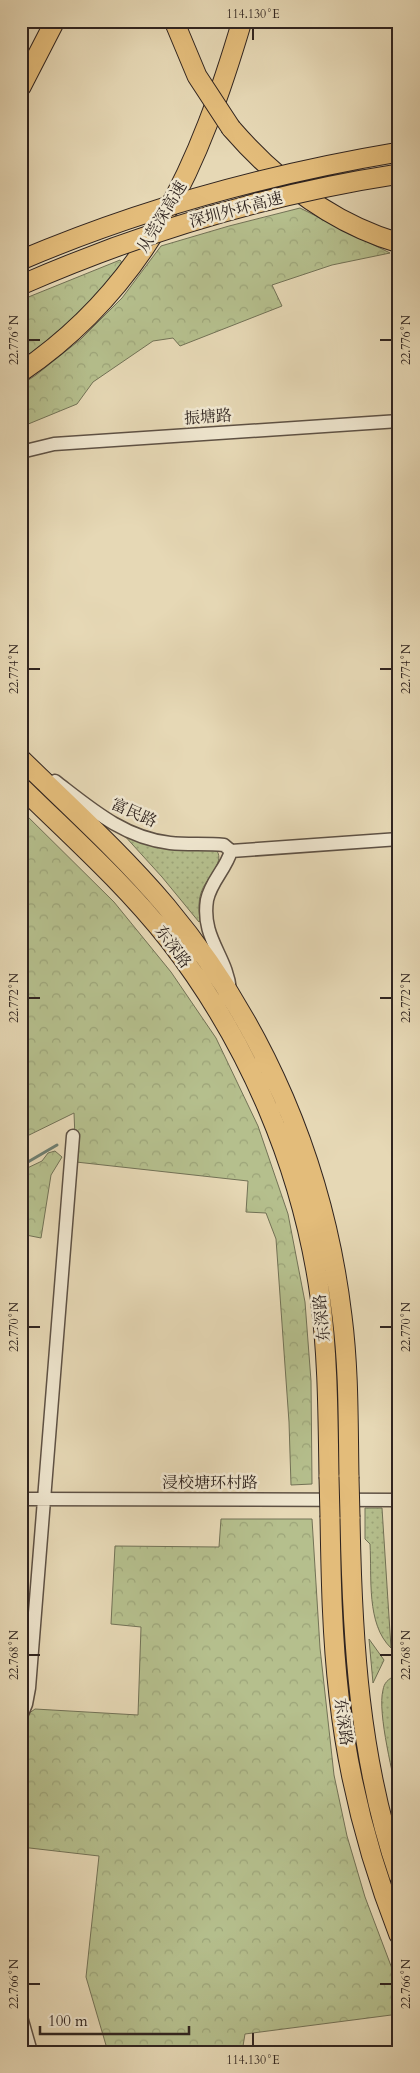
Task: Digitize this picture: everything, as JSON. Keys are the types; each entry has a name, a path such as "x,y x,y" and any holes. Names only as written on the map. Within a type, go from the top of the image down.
{"highway":[{"path":"21,87 55,21"},
{"path":"174,21 198,76 232,128 265,164 295,190 329,213 366,231 399,243"},
{"name":"从莞深高速","path":"21,372 58,344 91,314 120,281 159,226 181,188 198,151 219,94 242,21"},
{"name":"深圳外环高速","path":"21,260 113,223 178,202 278,175 399,152"},
{"name":"深圳外环高速","path":"21,285 101,252 187,223 283,197 399,174"},
{"name":"东深路","path":"21,759 148,886 201,950 230,994 258,1043 291,1115 310,1164 336,1267 343,1319 347,1371 355,1650 365,1737 383,1824 399,1876"},
{"name":"东深路","path":"21,787 116,880 168,940 214,1005 263,1099 299,1195 316,1271 325,1347 335,1651 345,1740 366,1837 376,1872 399,1935"}],"street":[{"name":"振塘路","path":"21,452 54,444 399,421"},
{"name":"富民路","path":"35,772 55,781 105,819 136,835 170,843 224,845 231,851 399,839"},
{"path":"230,994 228,976 210,939 206,910 210,891 218,873 229,859 231,851"},
{"path":"21,1716 26,1704 29,1688 73,1136"},
{"name":"浸校塘环村路","path":"21,1499 399,1500"},
{"path":"21,2017 31,2052"}],"green space":[{"path":"300,208 390,253 332,265 272,285 282,306 180,346 173,338 153,341 93,382 77,404 21,427 21,385 81,339 122,298 161,246"},
{"path":"120,260 123,264 88,304 49,340 21,362 21,300"},
{"path":"21,810 114,902 171,972 216,1038 258,1126 288,1214 305,1302 311,1381 312,1484 291,1485 289,1422 276,1239 266,1213 246,1212 248,1181 76,1162 74,1113 21,1139"},
{"path":"123,834 217,851 219,856 217,866 200,896 199,922 162,877"},
{"path":"55,1151 62,1157 51,1175 41,1238 21,1234 21,1171 42,1161 48,1153"},
{"path":"365,1508 382,1508 391,1648 377,1626 374,1613 370,1544 365,1539"},
{"path":"221,1519 312,1519 320,1648 334,1775 347,1836 365,1897 399,1987 399,2014 245,2034 242,2052 108,2052 86,1977 99,1856 21,1847 21,1732 28,1714 35,1709 138,1715 141,1627 111,1624 115,1546 219,1547"},
{"path":"369,1639 384,1660 373,1683"},
{"path":"395,1676 399,1710 399,1804 382,1714 385,1683"}],"waterway":[{"path":"21,1166 57,1145"}]}
